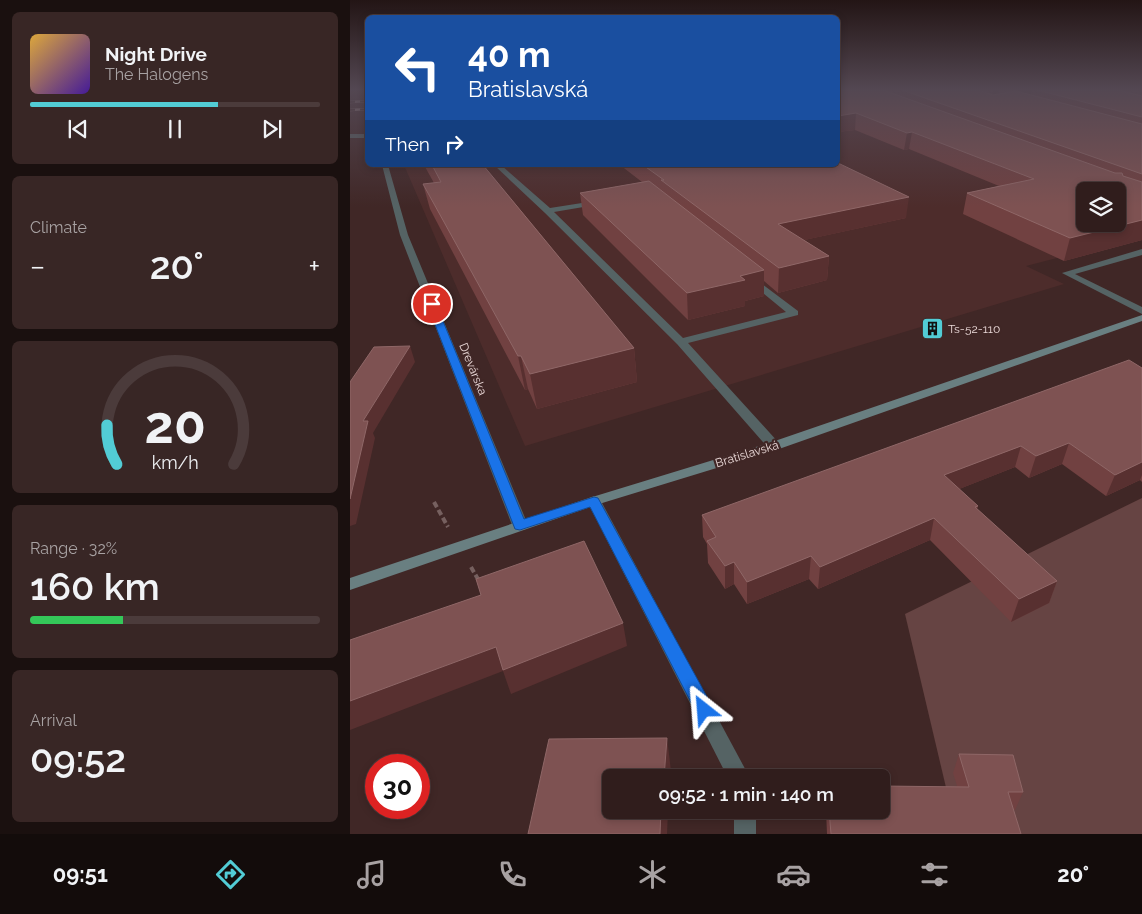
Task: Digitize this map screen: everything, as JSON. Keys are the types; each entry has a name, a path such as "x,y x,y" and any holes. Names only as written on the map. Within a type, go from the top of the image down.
{"main road":[{"name":"Bratislavská","path":"350,584 520,525 774,446 1142,318"}],"street":[{"path":"350,136 365,136"},
{"name":"Drevárska","path":"386,167 404,235 520,525"},
{"path":"499,167 548,211 681,342 774,446"},
{"path":"548,211 607,201"},
{"path":"1142,252 1067,273 1142,311"},
{"path":"681,342 794,313 742,272"},
{"path":"594,502 735,769"},
{"path":"745,819 745,834"}],"shaded area":[{"path":"840,129 1142,129 1142,236 1026,266 1064,284 525,446 405,167 840,167"},
{"path":"1142,498 1142,834 957,834 905,614"}],"building":[{"path":"897,129 992,129 1115,173 1122,173 1123,176 1142,182 1142,220 1126,224 1126,182 1076,182 1076,232 1094,232 1070,238 967,193 1034,179 912,132 907,133"},
{"path":"1013,129 1142,129 1142,174"},
{"path":"840,164 909,197 778,224 829,256 779,268 661,180 664,180 646,167 840,167"},
{"path":"433,167 485,167 634,348 530,374 521,356 518,356 423,184 441,182"},
{"path":"649,181 764,270 740,276 745,280 687,293 580,193"},
{"path":"410,346 363,421 368,421 350,499 350,382 374,347"},
{"path":"1129,360 1142,368 1142,462 1115,475 1069,443 1036,456 1021,446 944,475 978,506 975,507 1057,581 1019,599 934,518 820,567 811,556 747,582 734,562 725,566 707,541 716,537 702,515"},
{"path":"584,541 623,623 503,670 496,647 350,701 350,640 481,595 476,579"},
{"path":"667,738 665,769 602,769 602,819 661,819 660,834 528,834 549,739"},
{"path":"959,754 1013,755 1023,792 1008,792 1021,834 831,834 830,819 890,819 890,786 969,787"}],"place":[{"name":"Ts-52-110","path":"932,329"}],"route":[{"path":"432,304 520,525 594,502 704,710"}]}
